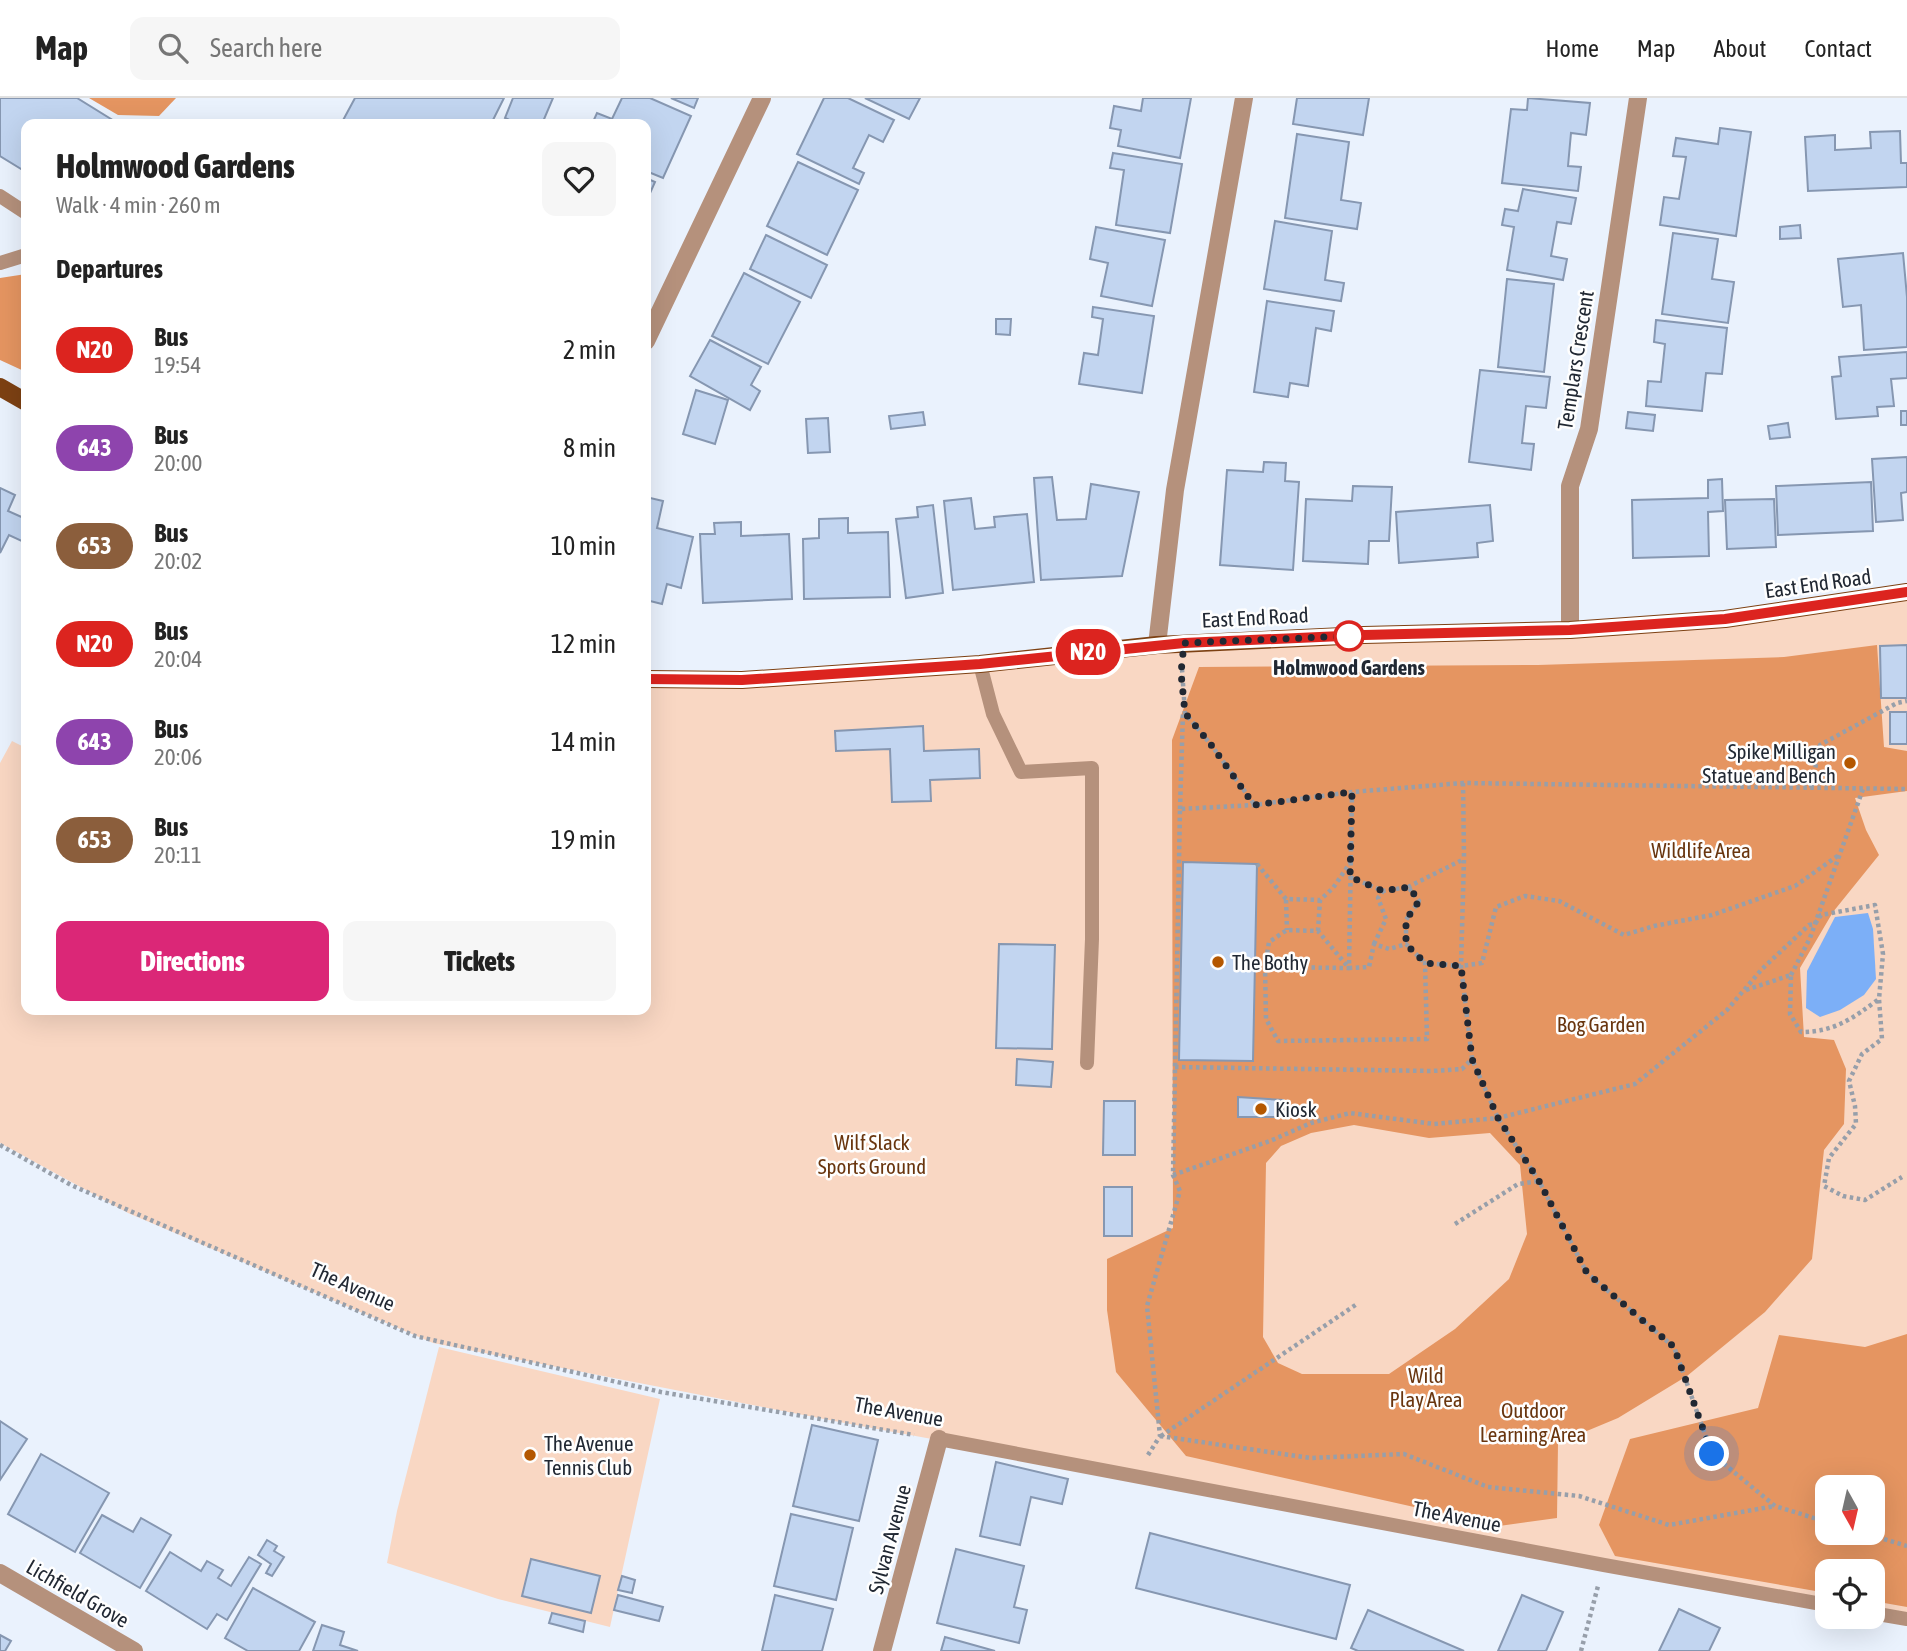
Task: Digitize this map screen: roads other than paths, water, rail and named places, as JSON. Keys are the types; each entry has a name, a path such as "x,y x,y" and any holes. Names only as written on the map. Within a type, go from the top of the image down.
{"main road":[{"path":"0,387 21,399"},
{"name":"East End Road","path":"651,679 742,680 980,664 1184,643 1570,630 1725,619 1907,592"}],"street":[{"path":"651,331 762,98"},
{"path":"1157,645 1175,490 1244,98"},
{"name":"Templars Crescent","path":"1570,630 1570,486 1589,429 1638,98"},
{"name":"Sylvan Avenue","path":"882,1651 939,1439"},
{"name":"Lichfield Grove","path":"0,1573 134,1651"}],"lane":[{"path":"0,196 21,210"},
{"path":"0,263 21,257"},
{"path":"980,664 993,714 1021,772 1092,768 1093,940 1087,1063"},
{"name":"The Avenue","path":"939,1439 1815,1603"},
{"path":"1885,1615 1907,1619"}],"water":[{"path":"1868,913 1873,929 1876,979 1864,995 1840,1010 1820,1017 1806,1008 1807,971 1835,917"}],"place":[{"name":"Holmwood Gardens","path":"1349,636"},
{"name":"Spike Milligan Statue and Bench","path":"1850,763"},
{"name":"The Bothy","path":"1218,962"},
{"name":"Kiosk","path":"1261,1109"},
{"name":"The Avenue Tennis Club","path":"530,1455"}],"park label":[{"name":"Wildlife Area","path":"1701,850"},
{"name":"Bog Garden","path":"1601,1024"},
{"name":"Wilf Slack Sports Ground","path":"872,1154"},
{"name":"Wild Play Area","path":"1426,1387"},
{"name":"Outdoor Learning Area","path":"1533,1422"}]}
